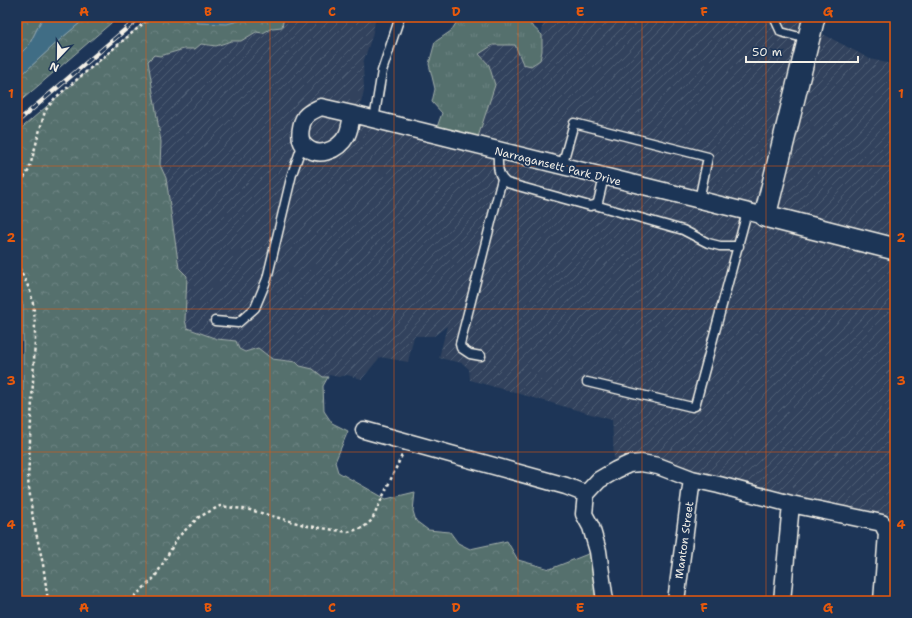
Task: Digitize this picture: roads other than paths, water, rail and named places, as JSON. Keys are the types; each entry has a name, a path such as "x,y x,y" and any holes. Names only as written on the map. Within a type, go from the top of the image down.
{"street":[{"path":"756,214 814,17"},
{"name":"Narragansett Park Drive","path":"302,143 300,135 305,117 311,111 321,107 895,249"},
{"path":"302,143 309,149 320,152 330,152 341,144 347,134 352,114"},
{"path":"364,430 566,486 586,494"},
{"path":"605,601 598,551 591,527 584,514 586,494 599,480 616,470 629,464 641,463 658,466 692,479 791,504 882,523 887,533 882,601"},
{"name":"Manton Street","path":"676,601 692,479"},
{"path":"782,601 791,504"}],"lane":[{"path":"374,120 382,71 400,17"},
{"path":"774,17 781,32 808,39"},
{"path":"562,166 574,123 708,157 699,200"},
{"path":"215,322 238,323 255,308 266,279 292,174 302,143"},
{"path":"481,356 470,354 461,348 460,344 502,179 499,170 498,151"},
{"path":"596,205 604,177"},
{"path":"502,179 507,183 590,206 596,205 683,230 708,243 720,246 739,246"},
{"path":"587,382 692,408 695,406 739,246 756,214"}],"railway":[{"path":"17,122 140,17"}]}
